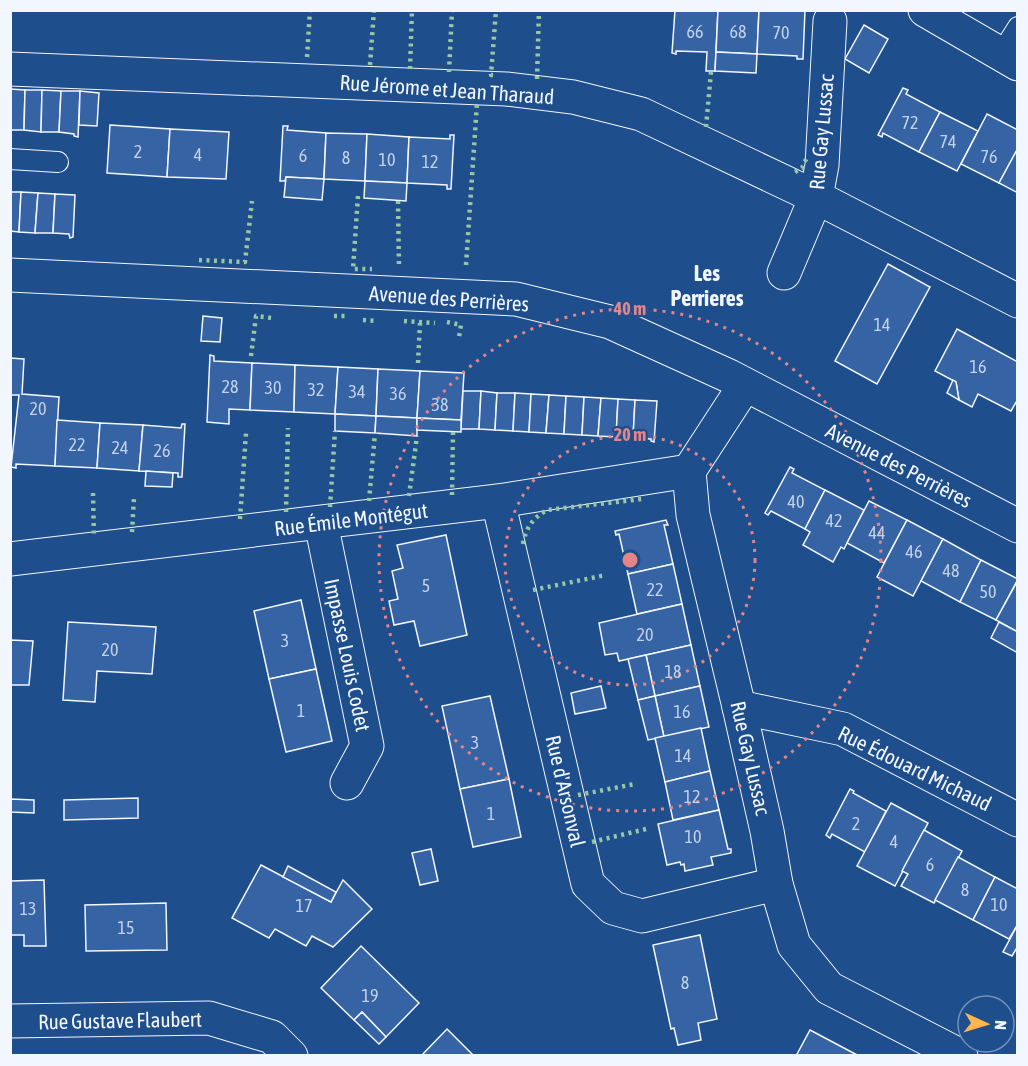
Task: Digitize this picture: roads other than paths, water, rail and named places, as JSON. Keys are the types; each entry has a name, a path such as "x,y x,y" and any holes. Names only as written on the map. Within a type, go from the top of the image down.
{"street":[{"path":"925,10 1012,48"},
{"name":"Rue Gay Lussac","path":"784,273 816,197 822,165 830,21"},
{"name":"Rue Jérome et Jean Tharaud","path":"10,69 506,88 573,97 641,114 816,197 1017,301"},
{"name":"Avenue des Perrières","path":"10,275 516,299 610,322 729,376 1017,526"},
{"path":"689,471 745,386"},
{"name":"Rue Gay Lussac","path":"689,471 693,515 767,831 776,884 794,945 829,988 961,1056"},
{"name":"Rue Émile Montégut","path":"10,559 498,501 689,471"},
{"name":"Rue d'Arsonval","path":"498,501 588,884 613,908 642,916 776,884"},
{"name":"Impasse Louis Codet","path":"321,523 367,746 347,783"},
{"name":"Rue Édouard Michaud","path":"739,707 843,729 1017,820"},
{"name":"Rue Gustave Flaubert","path":"10,1021 209,1018 272,1037 291,1056"}],"lane":[{"path":"10,159 58,162"}],"district":[{"name":"Les Perrieres","path":"707,286"}]}
